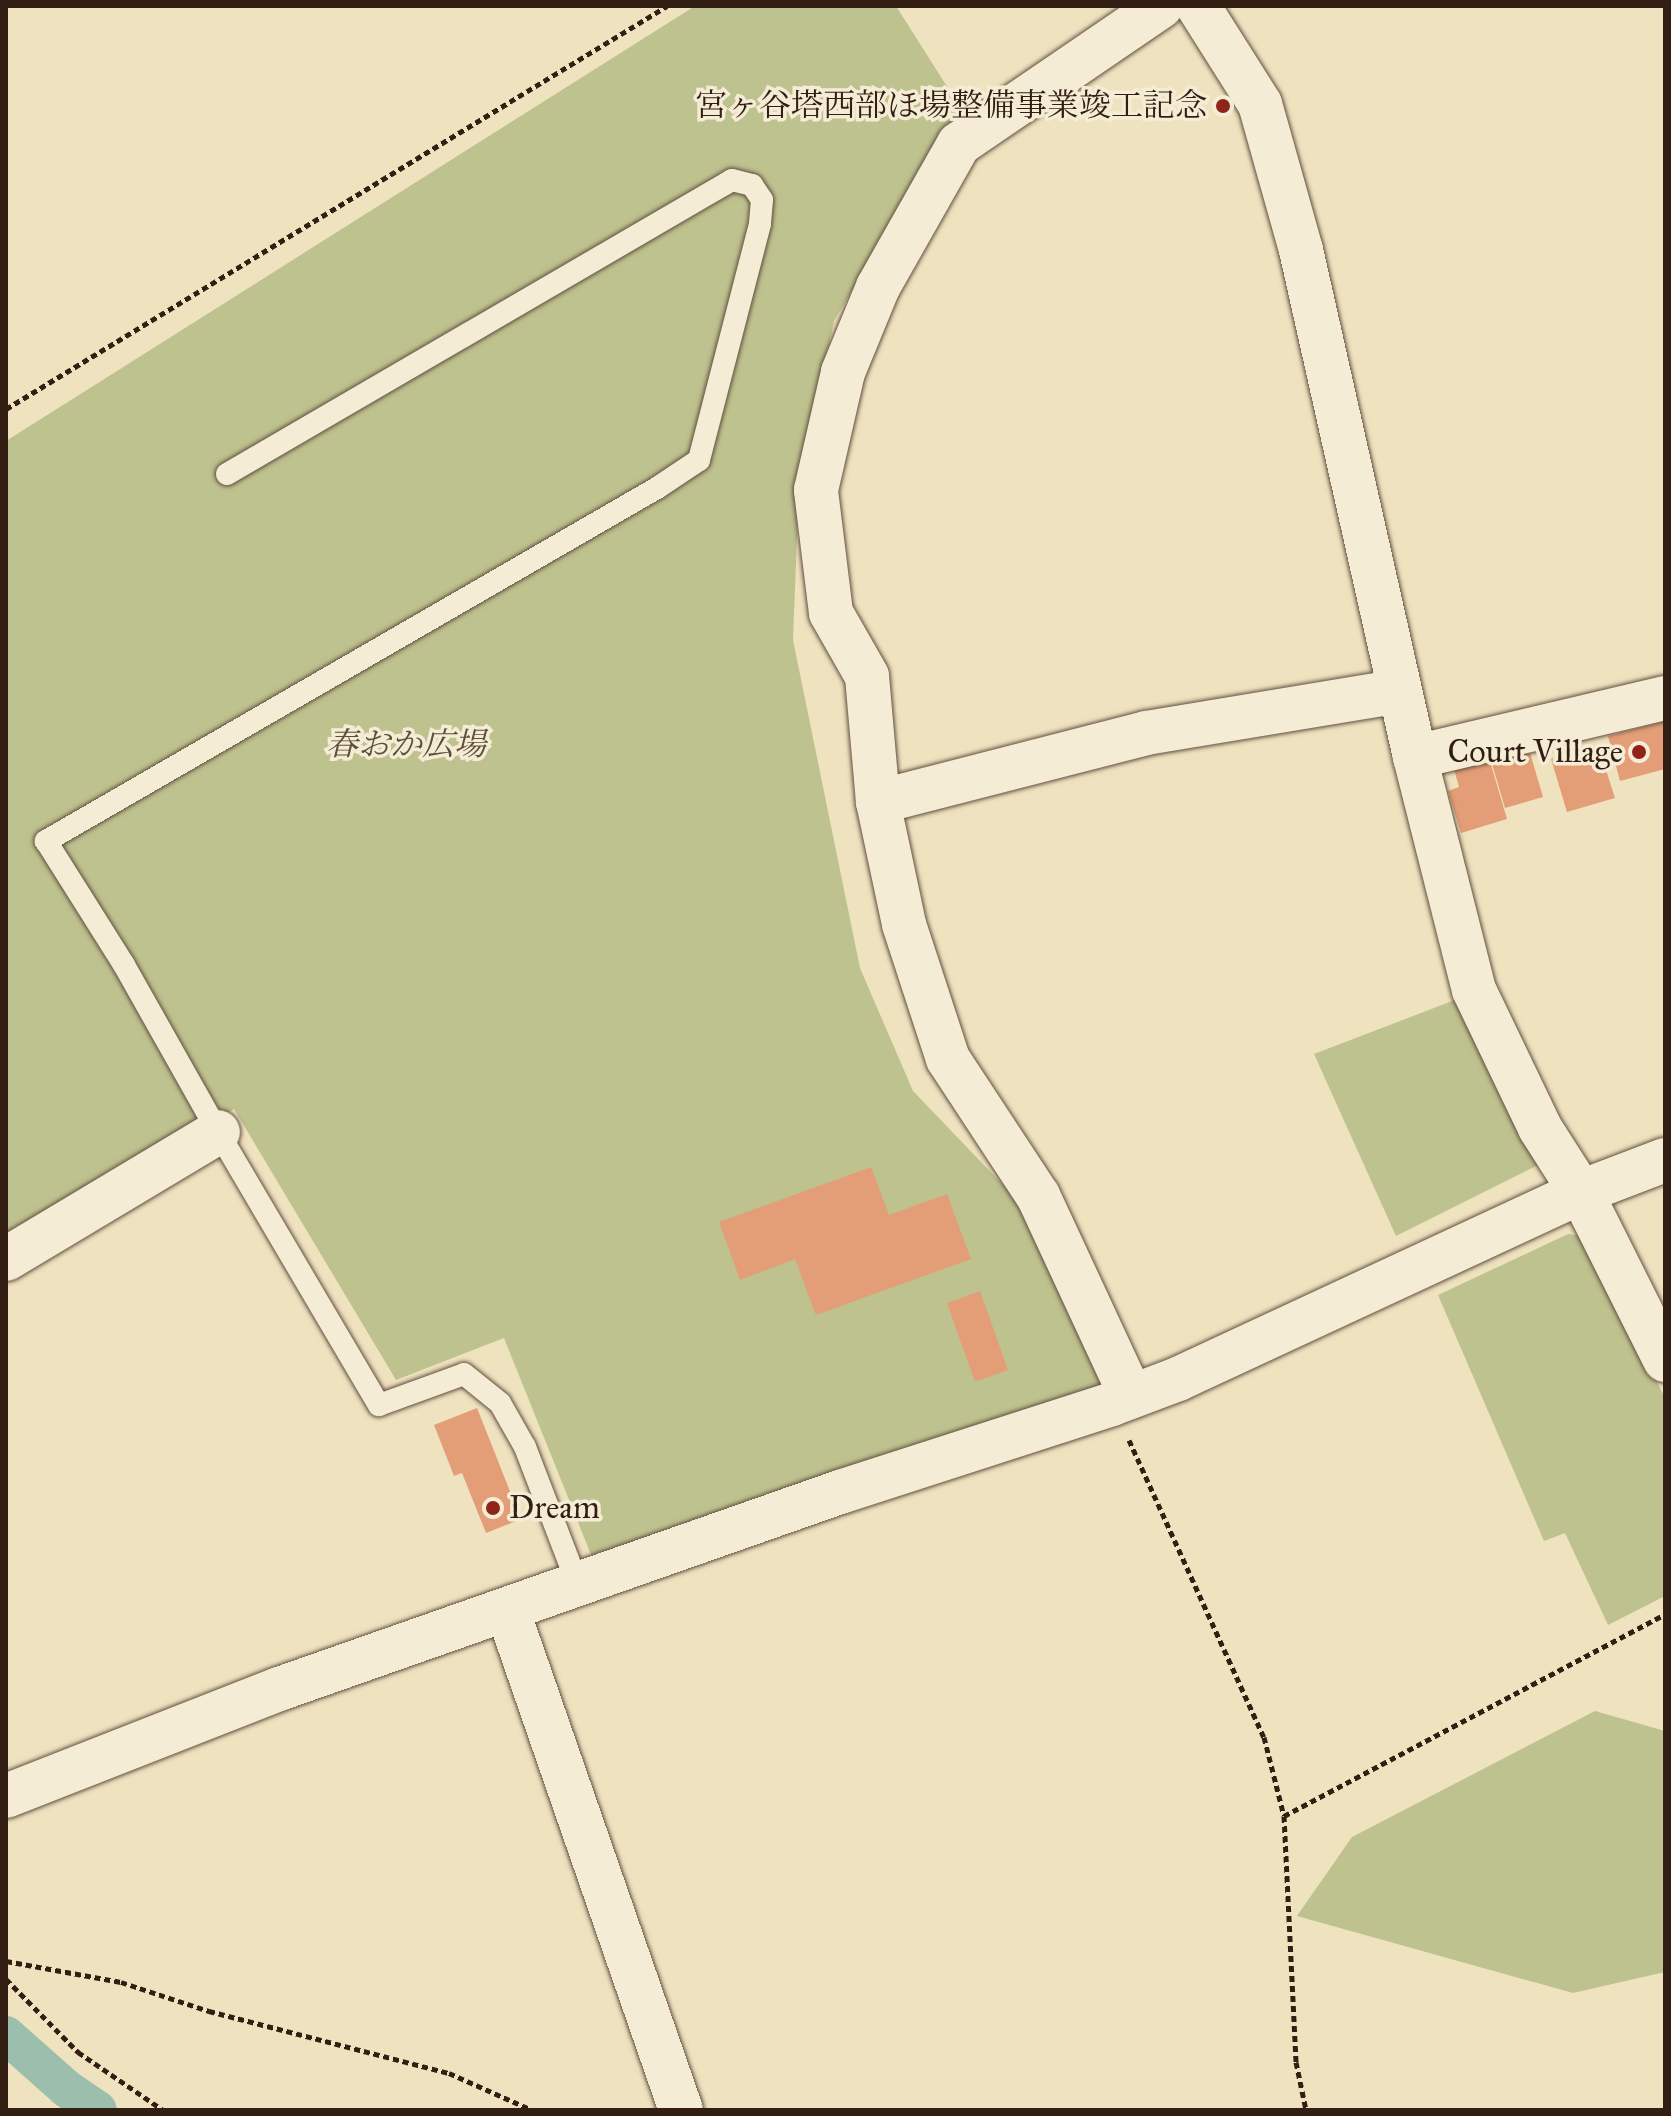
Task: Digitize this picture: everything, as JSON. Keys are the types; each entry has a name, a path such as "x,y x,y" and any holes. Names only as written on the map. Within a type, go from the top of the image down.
{"street":[{"path":"1122,1400 1038,1196 948,1059 904,924 878,802 867,676 831,613 816,490 843,372 878,287 959,144 1161,6"},
{"path":"1198,6 1260,104 1301,250 1415,757 1474,990 1540,1128 1581,1192 1665,1360"},
{"path":"878,802 1146,733 1400,691"},
{"path":"1415,757 1665,698"},
{"path":"6,1259 218,1132"},
{"path":"6,1796 279,1689 840,1492 1178,1379 1581,1192 1665,1160"},
{"path":"507,1609 681,2110"}],"lane":[{"path":"227,474 732,180 752,185 762,200 760,224 699,460 644,496 46,841 124,965 218,1132 379,1405 464,1374 500,1403 525,1447 578,1585"}],"path":[{"path":"6,409 667,6"},
{"path":"1122,1400 1264,1737 1284,1816 1296,2062 1306,2110"},
{"path":"1284,1816 1665,1614"},
{"path":"6,1961 121,1982 209,2011 449,2073 532,2110"},
{"path":"6,1979 78,2052 163,2110"}],"green space":[{"name":"春おか広場","path":"695,6 896,6 960,107 834,321 799,485 793,640 860,968 913,1091 1027,1210 1116,1384 594,1562 504,1338 396,1380 234,1109 6,1243 6,441"},
{"path":"1460,998 1538,1165 1396,1236 1314,1054"},
{"path":"1568,1234 1584,1236 1665,1398 1665,1596 1608,1625 1565,1533 1544,1541 1438,1295"},
{"path":"1595,1711 1665,1731 1665,1972 1573,1993 1297,1916 1352,1837"}],"building":[{"name":"Court Village","path":"1665,721 1665,769 1620,781 1608,736"},
{"path":"1598,745 1615,798 1567,812 1551,759"},
{"path":"1528,746 1543,797 1505,808 1490,757"},
{"path":"1489,758 1507,819 1461,833 1448,791 1459,787 1454,769"},
{"path":"871,1167 889,1215 947,1194 971,1259 816,1315 795,1259 740,1280 719,1222"},
{"path":"980,1291 1008,1370 975,1382 947,1303"},
{"path":"477,1408 521,1519 486,1533 462,1473 454,1476 434,1425"}],"waterway":[{"path":"6,2035 67,2089 98,2110"}],"place":[{"name":"宮ヶ谷塔西部ほ場整備事業竣工記念","path":"1223,106"},
{"name":"Court Village","path":"1639,752"},
{"name":"Dream","path":"493,1508"}]}
